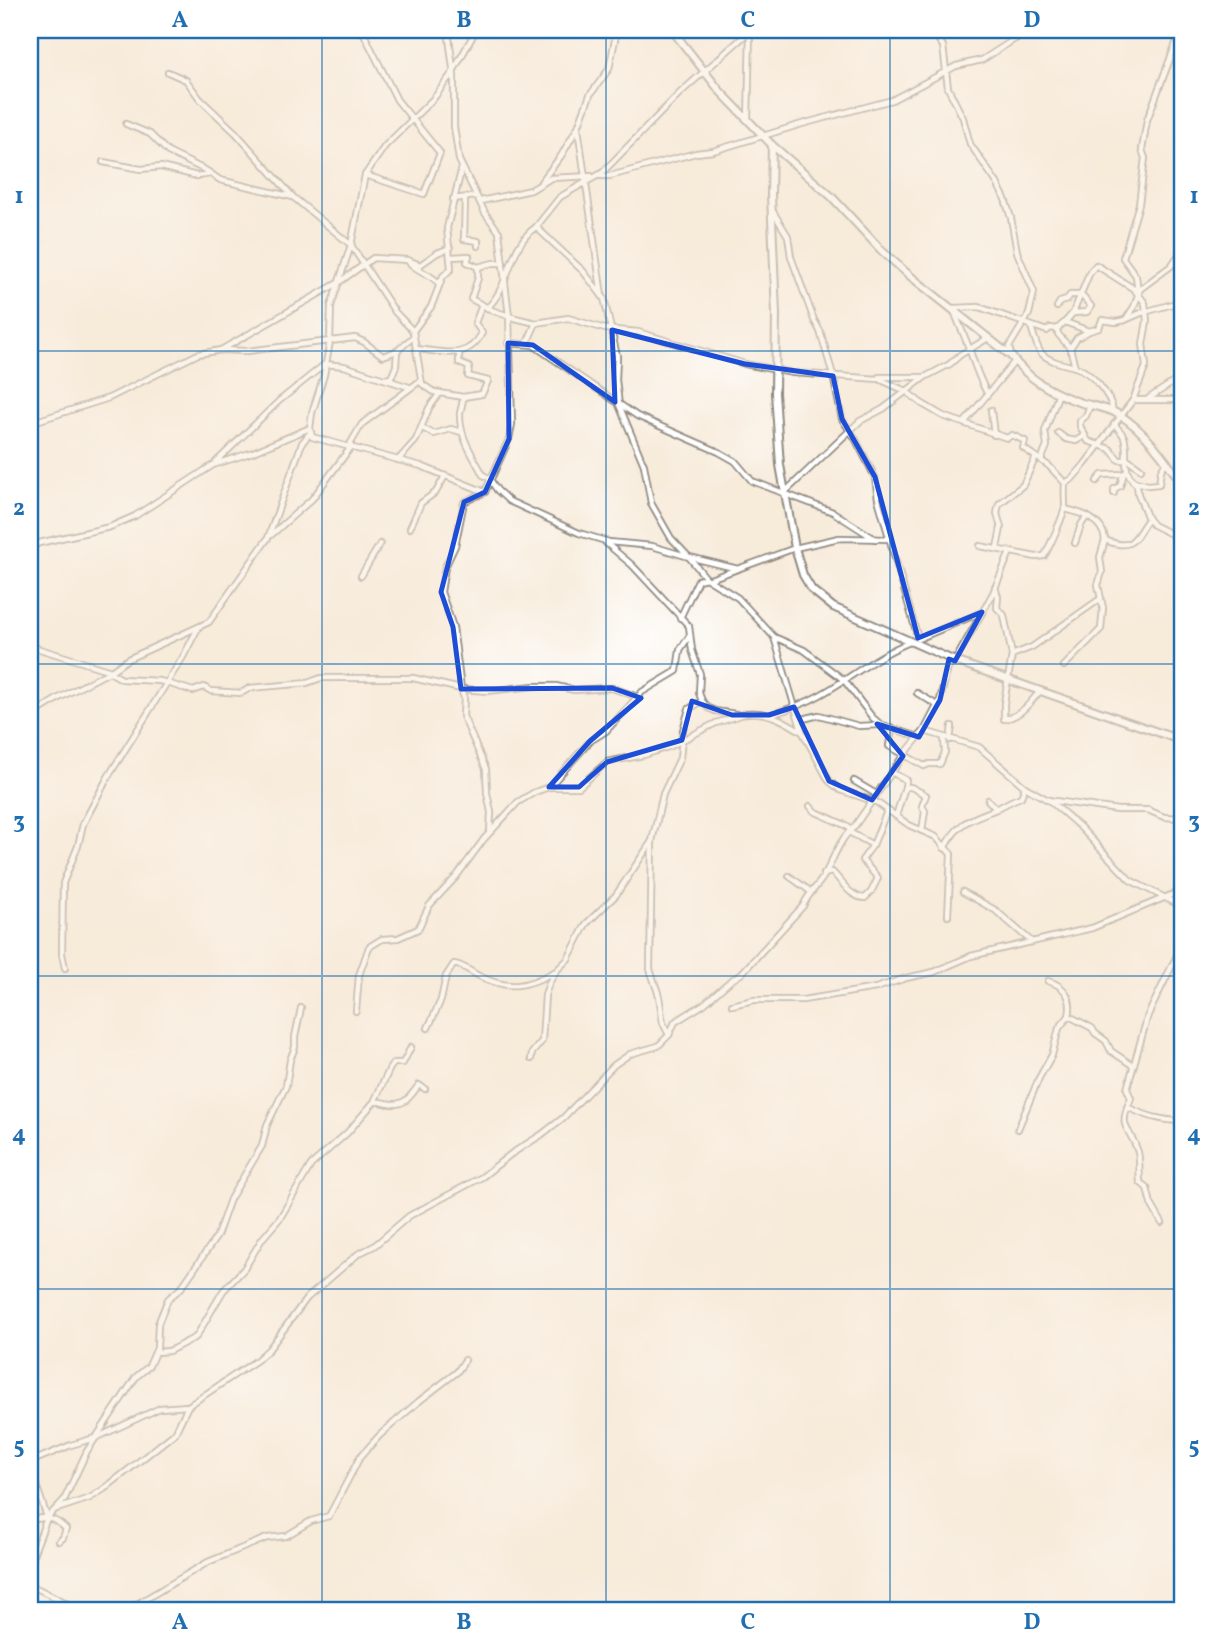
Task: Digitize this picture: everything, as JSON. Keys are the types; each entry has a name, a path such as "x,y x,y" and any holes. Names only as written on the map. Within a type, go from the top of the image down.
{"street":[{"path":"362,30 397,100 440,153 424,194 365,175"},
{"path":"448,30 453,72 454,127 462,166 485,214 499,232 509,316 512,424 504,453 489,478 485,492 464,502 455,546 445,567 441,592 453,627 464,698 463,716 486,769 491,812 490,832"},
{"path":"268,538 302,443 310,430 326,365 331,306 352,245 365,175 386,146 413,121 453,72 476,30"},
{"path":"540,183 561,156 578,127 590,95 609,69 617,30"},
{"path":"672,30 763,137 831,196 882,251 988,337 1037,381 1059,393 1120,415 1166,462 1183,485"},
{"path":"481,201 531,190 551,178 585,179 602,173 652,120 750,30"},
{"path":"748,120 750,30"},
{"path":"931,30 943,46 948,88 963,118 970,144 997,183 1011,218 1017,252 1034,292 1024,325 1009,346 1013,358"},
{"path":"595,176 610,176 696,153 713,152 892,100 956,66 982,60 1015,38 1036,30"},
{"path":"1065,484 1072,479 1133,400 1146,366 1143,344 1147,311 1138,293 1136,276 1123,257 1139,204 1147,120 1181,30"},
{"path":"168,72 186,80 200,99 236,133 293,197 352,245 395,312 413,334 420,381 428,389 463,397 482,394 488,381 468,376 469,367 459,363 459,354"},
{"path":"126,124 150,134 168,152 220,180 293,197"},
{"path":"578,127 602,296 617,356 619,405 644,465 651,503 671,538 707,578 738,598 774,637 804,650 844,680 861,705 881,725"},
{"path":"772,145 775,393 780,465 795,548 803,575 812,590 833,607 915,640 954,661 1183,741"},
{"path":"103,162 141,169 161,167 197,176 211,174"},
{"path":"30,424 108,398 198,354 355,338 383,356 397,351 413,334 431,307 443,276 451,269 447,229 462,166"},
{"path":"416,349 459,354 478,340 482,333 475,323 485,307 498,299 514,256 530,231 560,197 585,179"},
{"path":"453,199 476,196"},
{"path":"465,199 464,239 478,241 478,246"},
{"path":"772,209 788,236 791,257 820,331 842,419 875,477 878,499 915,640"},
{"path":"536,227 583,271 602,296"},
{"path":"220,350 338,283 377,257 408,260 420,265 450,248"},
{"path":"1125,320 1140,289 1171,265 1183,249"},
{"path":"451,257 468,256 467,262 478,267 503,263"},
{"path":"408,260 414,268 438,280 440,285"},
{"path":"953,308 979,307 1031,327 1047,331 1050,328 1057,329 1073,313 1090,272 1096,265 1138,293"},
{"path":"478,267 478,278 471,299 509,316 536,323 568,318 612,330 638,332 696,351 793,373 925,377"},
{"path":"1057,307 1070,295 1081,295 1091,306 1090,310 1073,313"},
{"path":"1070,348 1077,338 1098,328 1104,319 1116,322 1125,320 1183,301"},
{"path":"953,308 972,364 987,393"},
{"path":"1065,322 1089,331"},
{"path":"527,343 536,323"},
{"path":"1031,327 1041,353 1086,374 1108,395 1113,411"},
{"path":"1057,329 1070,348 1075,367"},
{"path":"785,493 860,421 883,409 925,377 950,364 988,337"},
{"path":"509,343 527,343 637,416 727,456 735,461 752,481 833,512 875,538"},
{"path":"383,379 391,377 397,351"},
{"path":"964,423 1013,358"},
{"path":"30,549 39,543 110,527 135,516 213,465 279,401 326,365 344,366 409,387"},
{"path":"1147,400 1183,376"},
{"path":"868,377 891,383 943,416 994,435 1007,438 1012,435 1025,442 1023,448 1049,466 1065,484 1065,509 1051,546 1044,556 1036,557 980,546"},
{"path":"30,716 128,659 209,622 268,538 290,516 313,499 350,447 362,424 420,381"},
{"path":"397,460 416,440 429,408 440,393"},
{"path":"997,548 1001,528 997,513 999,504 1023,485 1047,446 1045,431 1059,393"},
{"path":"463,397 460,411 461,432 483,475 489,478 503,496 519,507 601,540 652,546 738,569"},
{"path":"1133,400 1183,400"},
{"path":"1090,405 1086,416 1080,421 1084,436 1091,443 1110,449 1117,458 1136,464 1141,469"},
{"path":"991,410 994,435"},
{"path":"1114,424 1125,439 1125,472 1114,493"},
{"path":"422,428 434,434 452,429 461,432"},
{"path":"310,430 316,439 421,466 485,492"},
{"path":"213,465 310,430"},
{"path":"1058,433 1066,439 1076,441 1084,436"},
{"path":"1132,480 1147,485 1159,484 1161,470 1166,462"},
{"path":"1125,472 1137,485 1138,494 1153,525 1183,540"},
{"path":"1097,481 1102,475 1125,472"},
{"path":"410,528 421,503 436,492 446,476"},
{"path":"1064,666 1101,629 1103,608 1098,585 1102,572 1100,557 1105,540 1102,529 1087,516 1065,509"},
{"path":"1075,543 1087,516"},
{"path":"1105,540 1130,544 1148,519"},
{"path":"680,618 698,580 795,548 839,538 889,539"},
{"path":"601,540 632,565 689,626 699,674 699,693 708,708 732,715 769,715 802,731"},
{"path":"361,576 380,544"},
{"path":"57,1509 90,1498 104,1489 174,1433 188,1406 263,1355 307,1298 358,1254 374,1246 409,1216 482,1177 563,1118 614,1065 630,1054 658,1046 669,1035 676,1022 704,1004 741,974 803,906 810,891 824,874 844,835 924,731 937,705 948,668 996,587 1010,552"},
{"path":"996,587 997,608 1004,615 1012,654 1004,719 1010,719 1026,708 1040,691"},
{"path":"1012,654 1032,647 1100,599"},
{"path":"769,715 821,694 887,652 982,612"},
{"path":"65,968 62,954 63,883 78,846 83,824 108,777 199,627"},
{"path":"550,788 590,741 606,731 654,683 677,671 680,650 690,634"},
{"path":"774,637 802,731 830,781 840,790 872,800 896,817 936,837 951,854 948,916"},
{"path":"30,646 111,671 122,679 166,682 193,691 204,687 211,691 241,693 250,688 307,683 321,678 336,680 385,677 413,678 461,689 487,691 534,686 556,686 574,690 612,688 638,697"},
{"path":"917,693 937,705"},
{"path":"669,1035 663,1023 659,996 650,969 652,841 663,794 680,758 689,709 702,701"},
{"path":"356,1011 359,975 369,947 382,939 398,938 418,929 429,906 518,802 535,792 550,788 579,787 607,762 643,755 716,723 747,713"},
{"path":"799,720 819,715 859,726 881,725 919,737"},
{"path":"892,729 889,746 924,766 940,764 952,726"},
{"path":"924,731 979,747 1025,787 1048,800 1080,827 1130,880 1183,907"},
{"path":"893,773 906,780 896,817"},
{"path":"854,781 876,794"},
{"path":"905,787 911,787 926,795 923,800 925,811 922,831"},
{"path":"944,848 961,825 982,812 996,809 1021,797 1025,787"},
{"path":"988,800 996,809"},
{"path":"1048,800 1118,810 1148,810 1164,817 1183,818"},
{"path":"810,806 814,811 847,826 849,831 873,845"},
{"path":"824,874 832,872 853,894 865,898 871,892 878,878 862,860 873,845 887,811"},
{"path":"531,1059 532,1053 542,1041 545,995 556,971 568,959 586,925 616,895 652,841"},
{"path":"789,876 810,891"},
{"path":"732,1004 762,1000 803,1000 876,988 934,972 971,956 1092,928 1183,890"},
{"path":"963,892 995,910 1032,942"},
{"path":"1162,1223 1151,1204 1147,1188 1140,1182 1138,1153 1123,1124 1131,1098 1127,1089 1132,1065 1148,1015 1183,943"},
{"path":"428,1028 441,1000 446,976 454,964 459,964 480,977 512,987 556,971"},
{"path":"1018,1129 1039,1078 1052,1055 1059,1028 1069,1016 1069,998 1064,988 1048,981"},
{"path":"30,1573 34,1552 47,1518 64,1500 87,1451 136,1377 149,1366 159,1336 158,1324 168,1299 181,1288 217,1236 230,1199 262,1146 267,1125 286,1086 301,1007"},
{"path":"1069,1016 1092,1028 1106,1041 1111,1051 1132,1065"},
{"path":"155,1353 169,1351 196,1337 223,1291 244,1269 280,1218 311,1165 347,1133 374,1102 390,1068 394,1063 403,1063 411,1047"},
{"path":"374,1102 379,1100 394,1104 410,1098 419,1085 425,1089"},
{"path":"1127,1107 1142,1115 1165,1121 1183,1121"},
{"path":"127,1610 208,1562 267,1538 286,1536 311,1521 329,1516 360,1457 380,1435 435,1387 457,1372 465,1360"},
{"path":"47,1518 30,1464 71,1445 98,1437 160,1408 188,1406"},
{"path":"30,1521 47,1518 58,1522 66,1529 64,1538 60,1541"},
{"path":"30,1585 78,1610"},
{"path":"64,1610 67,1603"}],"highlighted area":[{"path":"612,330 745,364 833,376 842,419 875,477 918,638 982,612 955,661 949,659 940,700 919,737 877,724 903,756 872,800 829,781 794,707 769,715 732,715 692,701 682,740 607,762 579,787 549,787 590,741 641,698 612,688 461,689 453,627 441,592 464,502 485,492 509,439 508,343 533,345 615,402"}]}
